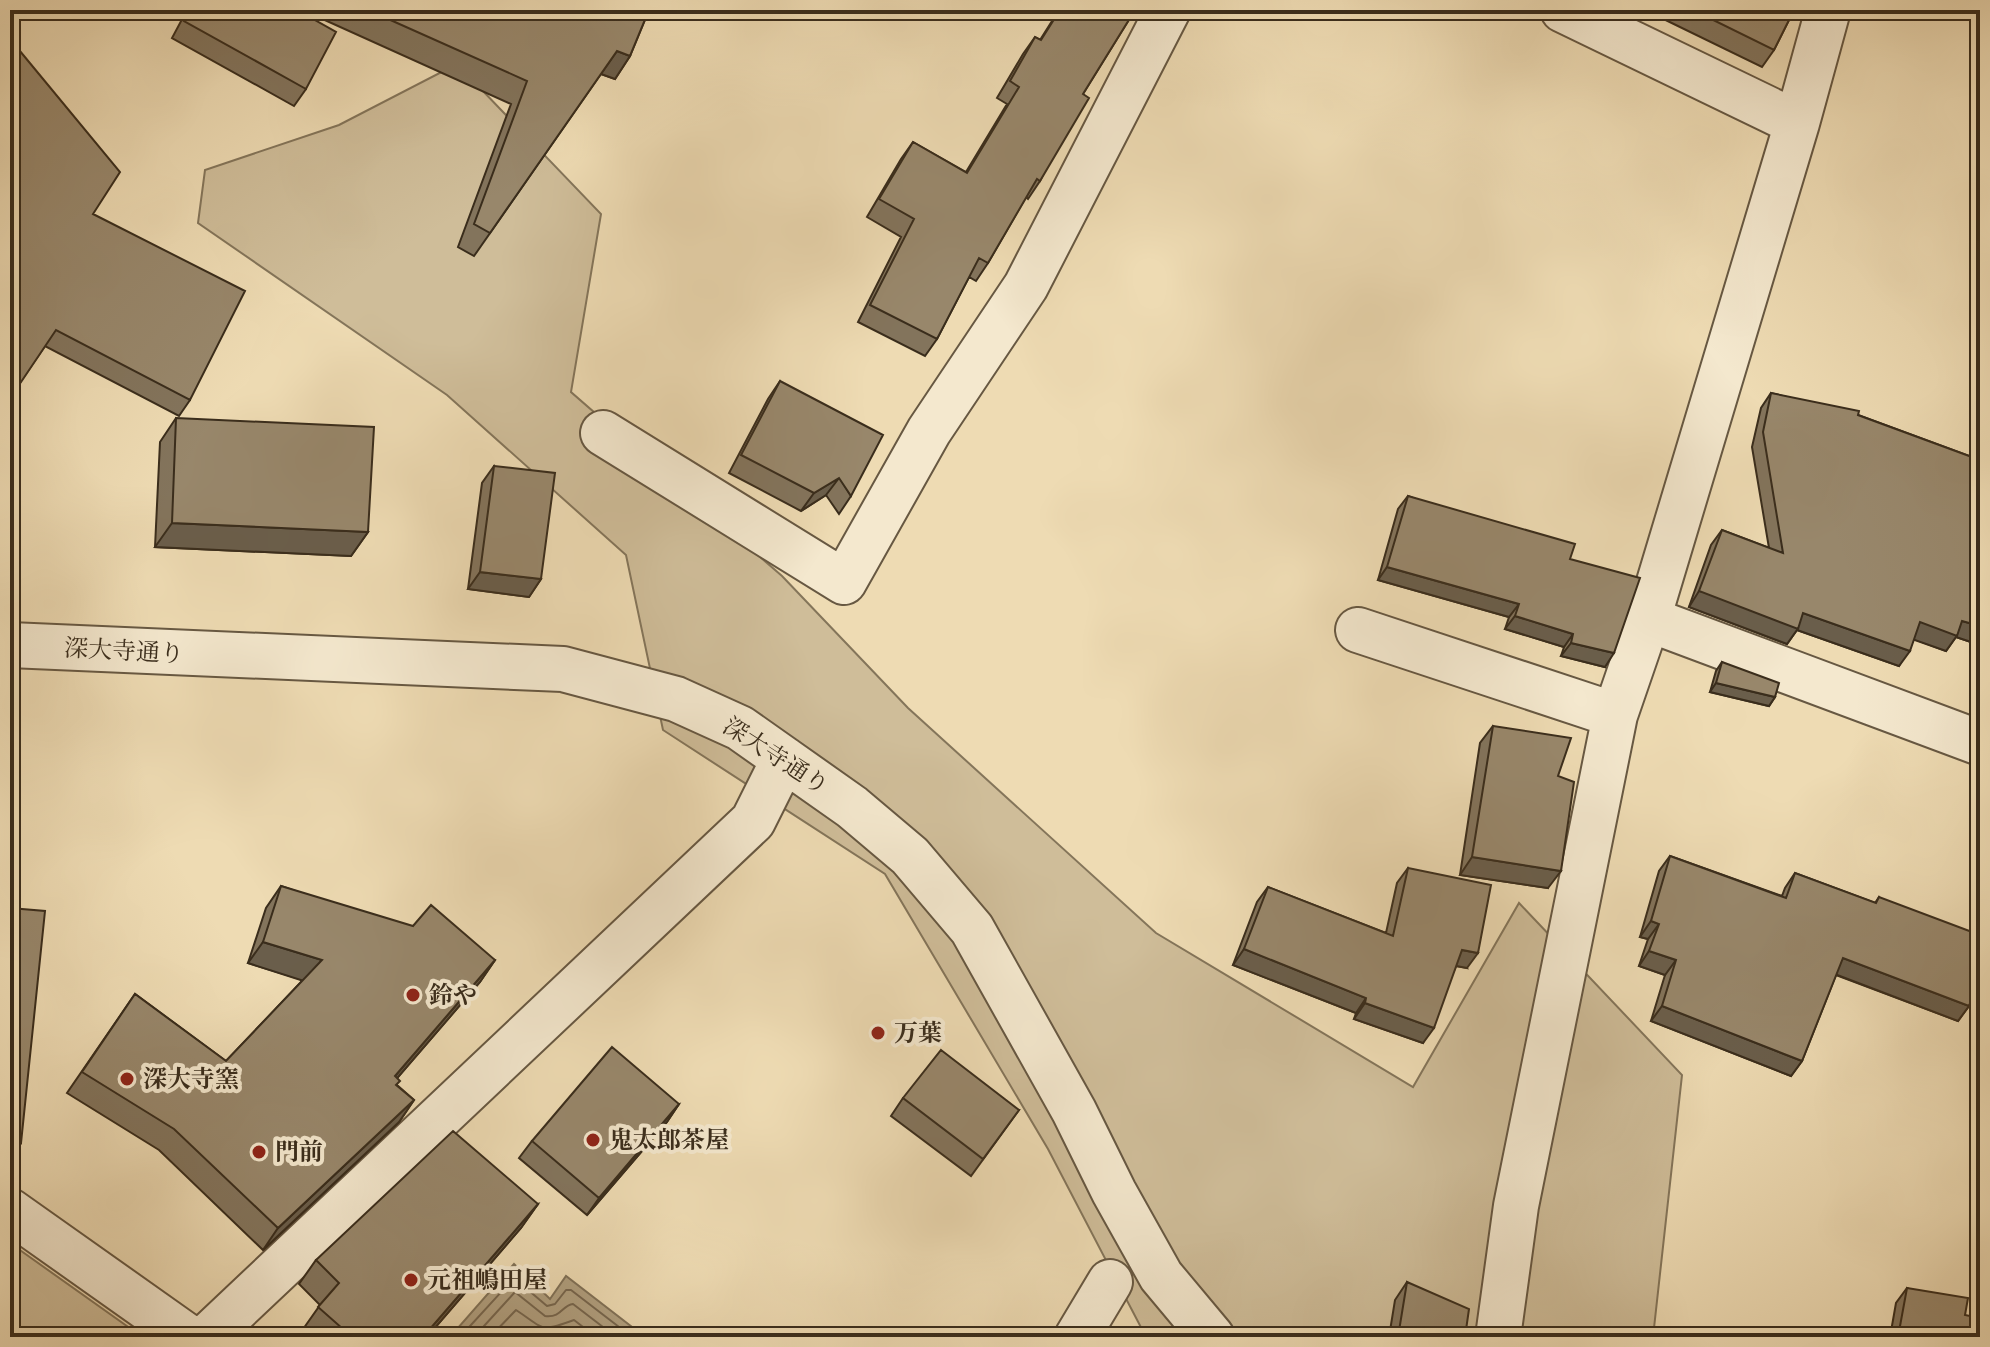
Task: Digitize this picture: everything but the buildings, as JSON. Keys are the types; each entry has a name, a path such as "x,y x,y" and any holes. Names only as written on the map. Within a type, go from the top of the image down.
{"street":[{"path":"603,433 844,582 929,431 1026,286 1168,10"},
{"path":"1563,10 1797,123"},
{"path":"1498,1337 1516,1206 1615,715 1648,619 1828,10"},
{"path":"1648,619 1980,743"},
{"path":"1358,630 1615,715"},
{"name":"深大寺通り","path":"10,645 563,669 676,699 740,728 852,807 910,856 972,929 1074,1111 1161,1276 1212,1337"},
{"path":"207,1337 753,821 784,759"},
{"path":"10,1211 188,1337"},
{"path":"1077,1337 1110,1282"}],"shaded area":[{"path":"457,64 601,214 571,392 782,576 908,708 1156,933 1413,1087 1519,903 1682,1075 1653,1337 1146,1337 1048,1149 885,874 663,730 626,555 447,395 198,223 205,170 339,125"},
{"path":"10,1243 131,1329 138,1337 10,1337"}],"water":[{"path":"514,1264 550,1299 566,1276 645,1337 450,1337"}],"place":[{"name":"鈴や","path":"413,995"},
{"name":"万葉","path":"878,1033"},
{"name":"深大寺窯","path":"127,1079"},
{"name":"鬼太郎茶屋","path":"593,1140"},
{"name":"門前","path":"259,1152"},
{"name":"元祖嶋田屋","path":"411,1280"}]}
